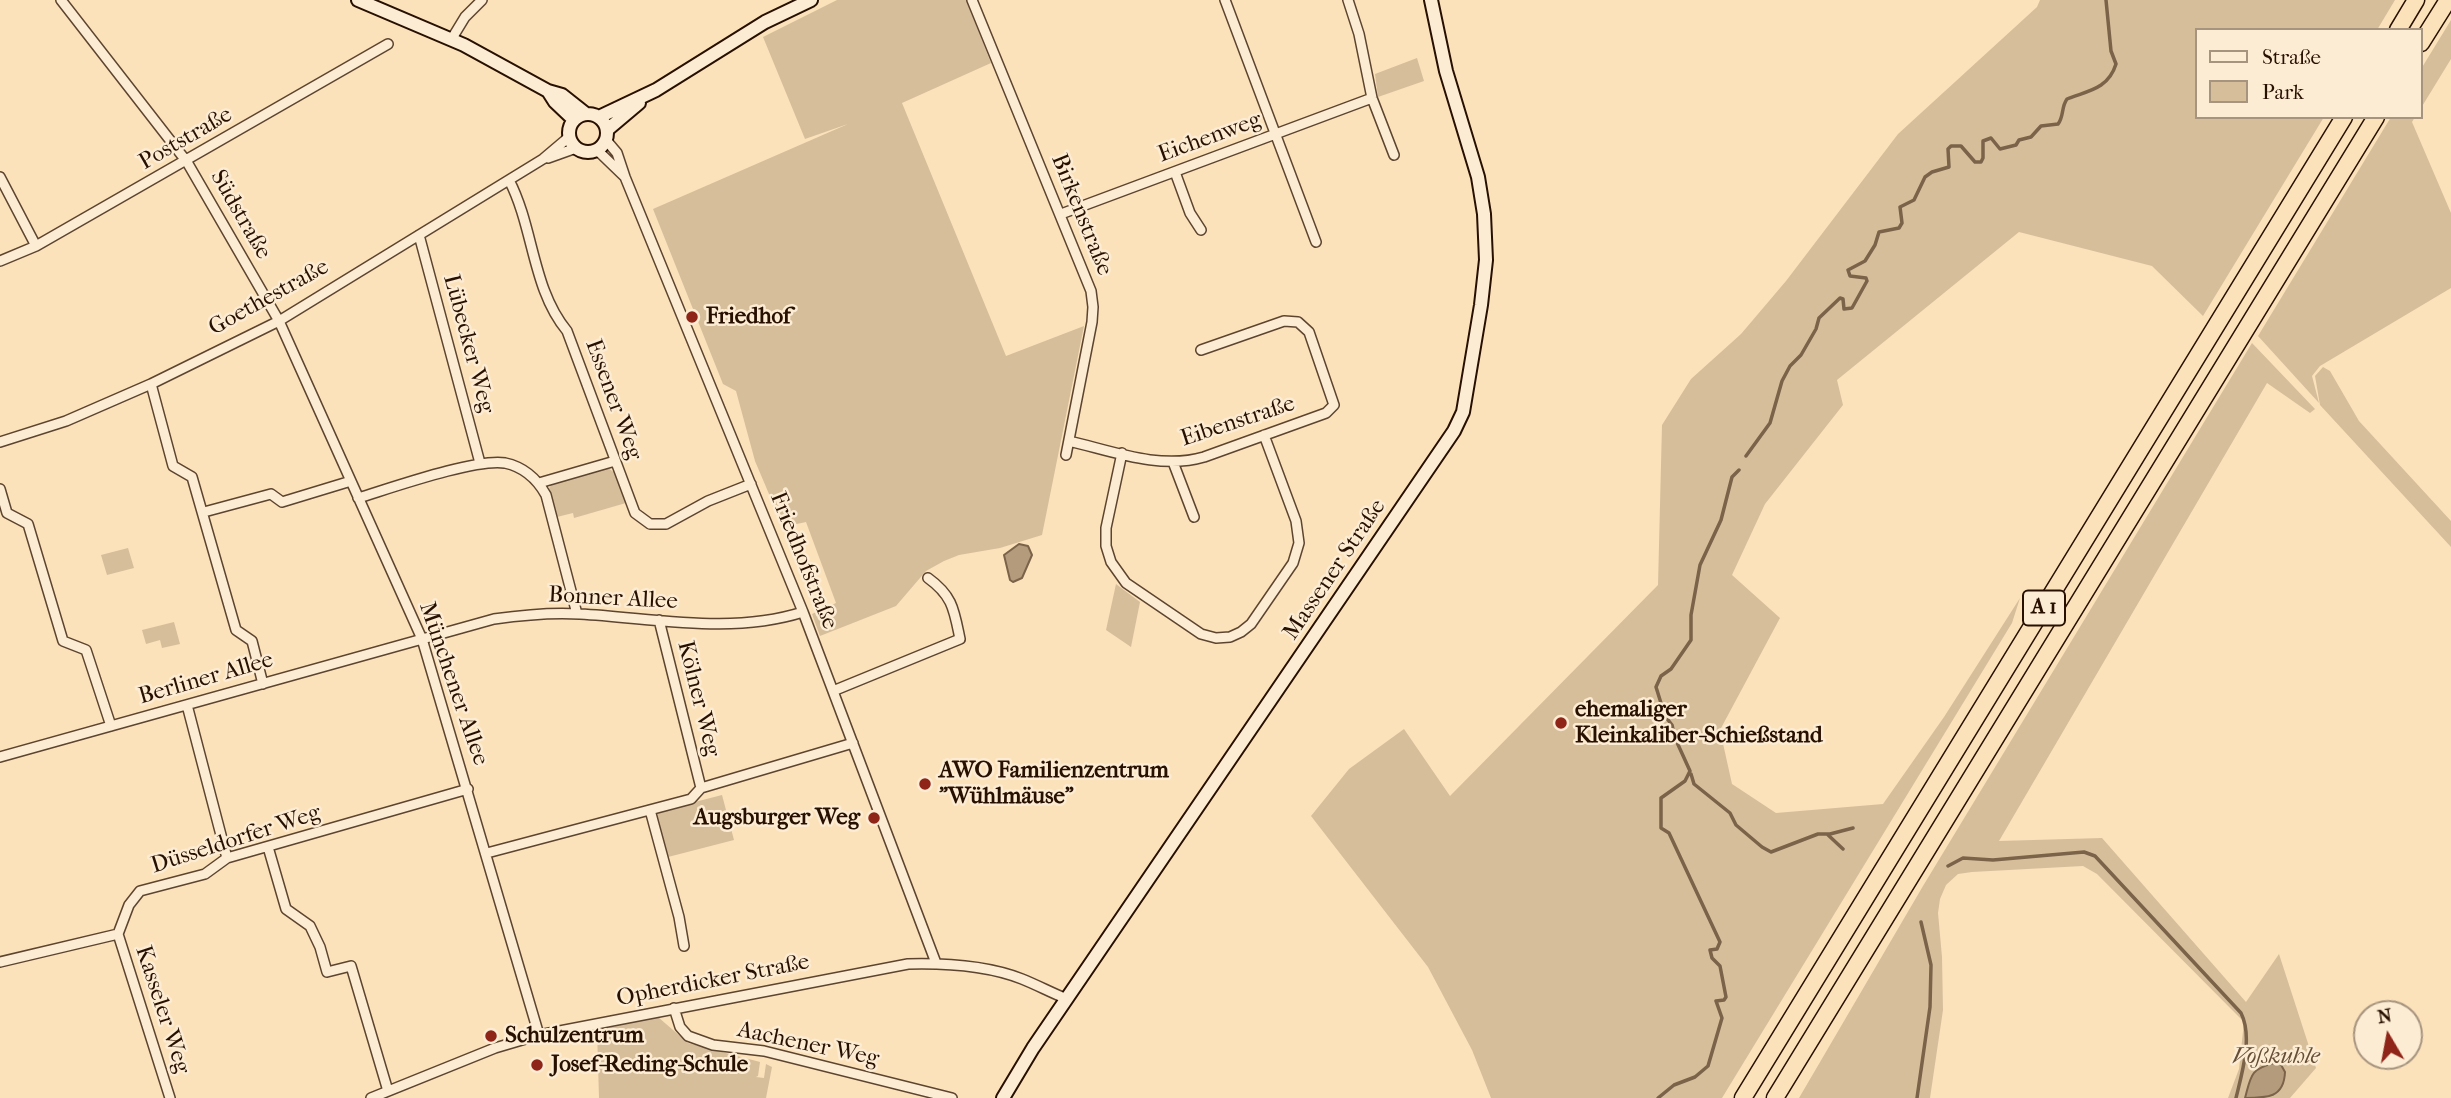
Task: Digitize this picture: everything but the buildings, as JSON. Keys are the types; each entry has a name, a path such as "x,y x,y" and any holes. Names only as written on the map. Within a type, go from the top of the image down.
{"highway":[{"path":"2399,28 2416,0"},
{"path":"2423,40 2448,0"},
{"name":"A 1","path":"1743,1098 2343,119"},
{"name":"A 1","path":"1775,1098 2375,119"}],"street":[{"name":"Südstraße","path":"61,0 187,162 279,321"},
{"path":"358,0 451,40 524,77 548,91 574,120"},
{"path":"451,40 465,17 482,0"},
{"path":"548,91 562,94 586,114 599,117 656,90 765,22 811,0"},
{"name":"Birkenstraße","path":"972,0 1089,283 1093,307 1066,455"},
{"path":"1225,0 1316,242"},
{"path":"1348,0 1359,34 1372,98 1394,155"},
{"name":"Massener Straße","path":"1003,1098 1033,1048 1446,443 1463,412 1472,369 1486,260 1484,214 1478,177 1446,71 1431,0"},
{"name":"Poststraße","path":"0,261 36,246 187,162 388,44"},
{"path":"586,114 570,125 573,142 583,151 603,140 656,90"},
{"name":"Eichenweg","path":"1061,214 1372,98"},
{"path":"599,117 603,140"},
{"name":"Friedhofstraße","path":"603,140 625,177 803,612 936,963"},
{"name":"Goethestraße","path":"0,442 66,421 151,384 279,321 573,142"},
{"path":"1175,172 1190,213 1201,230"},
{"path":"0,177 36,246"},
{"name":"Essener Weg","path":"509,180 520,201 554,315 566,331 635,513 645,522 655,525 673,522 708,501 751,484"},
{"name":"Lübecker Weg","path":"419,235 480,463"},
{"name":"Münchener Allee","path":"279,321 422,639 539,1035"},
{"name":"Eibenstraße","path":"1069,441 1173,462 1204,457 1326,413 1334,405 1309,332 1298,322 1284,321 1201,350"},
{"path":"151,384 173,466 192,477 236,630 252,641 263,684"},
{"path":"1122,453 1105,537 1115,570 1133,588 1194,630 1208,637 1223,638 1241,632 1251,624 1288,573 1297,550 1299,536 1296,521 1264,435"},
{"path":"539,483 615,461"},
{"path":"1173,462 1194,517"},
{"path":"358,498 480,463 508,464 527,472 539,483 546,495 577,614"},
{"path":"204,512 271,494 282,502 351,481"},
{"path":"0,489 7,513 28,524 63,641 86,650 111,726"},
{"path":"833,691 960,639 956,615 946,591 929,578"},
{"name":"Bonner Allee","path":"422,639 494,619 520,615 577,614 738,625 785,618 803,612"},
{"name":"Kölner Weg","path":"659,620 701,788"},
{"name":"Berliner Allee","path":"0,757 422,639"},
{"path":"187,705 227,858"},
{"path":"487,853 691,799 701,788 853,743"},
{"name":"Düsseldorfer Weg","path":"118,934 130,905 140,891 205,874 227,858 468,789"},
{"path":"650,810 679,917 684,946"},
{"path":"268,847 286,909 310,926 320,947 327,972 351,965 388,1091"},
{"path":"0,962 118,934"},
{"name":"Kasseler Weg","path":"118,934 170,1098"},
{"name":"Opherdicker Straße","path":"371,1098 495,1048 539,1035 908,964 936,963 983,968 1012,975 1067,999"},
{"name":"Aachener Weg","path":"674,1008 680,1027 688,1036 713,1045 764,1051 952,1098"}],"green space":[{"path":"837,0 966,0 991,63 902,103 1006,356 1084,326 1042,535 944,561 926,571 896,606 820,636 812,614 836,603 806,522 783,527 755,461 736,391 723,384 653,209 848,124 805,139 763,37"},
{"path":"2040,0 2395,0 2378,28 2196,28 2196,119 2323,119 2203,316 2152,266 2019,232 1837,380 1843,405 1765,504 1732,575 1780,618 1720,730 1732,784 1776,813 1883,804 1944,717 2020,598 2012,623 1722,1098 1491,1098 1472,1050 1428,967 1311,816 1349,769 1404,729 1450,796 1658,585 1662,425 1691,379 1741,334 1786,281 1898,134 2037,7"},
{"path":"2451,20 2451,59 2423,105 2423,66"},
{"path":"1417,58 1424,81 1378,97 1375,74"},
{"path":"2390,119 2414,119 2412,122 2451,213 2451,288 2320,366 2312,376 2319,403 2258,336"},
{"name":"Voßkuhle","path":"2252,343 2315,409 2310,413 2267,383 1999,841 2102,838 2246,1002 2279,954 2316,1068 2290,1098 2228,1098 2239,1069 2244,1022 2097,874 2083,866 1972,872 1958,874 1946,885 1940,899 1938,913 1943,1010 1930,1098 1799,1098 1923,886"},
{"path":"2323,367 2330,371 2359,421 2451,521 2451,547 2320,405 2315,376"},
{"path":"608,468 615,473 626,503 574,518 573,513 557,517 549,488 552,484"},
{"path":"128,548 134,568 107,575 101,555"},
{"path":"1116,584 1140,602 1131,647 1106,630"},
{"path":"174,622 180,644 162,648 160,640 146,644 142,630"},
{"path":"722,795 734,840 668,857 656,812"},
{"path":"658,1017 688,1043 760,1062 756,1077 764,1078 766,1064 772,1067 766,1098 599,1098 597,1030"}],"shaded area":[{"path":"1019,544 1028,546 1032,555 1022,578 1013,582 1010,580 1004,555"},
{"path":"2274,1063 2280,1063 2285,1072 2278,1092 2267,1097 2245,1098 2253,1074"}],"waterway":[{"path":"1746,456 1770,423 1782,381 1790,366 1801,355 1816,329 1819,318 1840,298 1843,299 1844,309 1852,308 1867,281 1866,278 1850,276 1848,270 1865,261 1879,232 1899,228 1902,223 1900,207 1914,200 1925,177 1949,167 1948,149 1951,146 1961,146 1975,162 1981,162 1983,141 1991,138 2000,149 2016,145 2019,140 2031,137 2041,126 2058,124 2067,99 2096,88 2108,79 2116,64 2111,51 2106,0"},
{"path":"1658,1098 1674,1085 1695,1077 1708,1066 1722,1018 1716,1001 1726,997 1720,966 1712,958 1710,950 1717,949 1720,942 1669,833 1661,828 1661,798 1685,781 1690,771 1672,725 1665,716 1656,687 1661,676 1671,669 1691,640 1691,615 1700,565 1721,520 1732,477 1739,470"},
{"path":"1691,774 1694,784 1730,813 1736,825 1771,852 1818,834 1853,828"},
{"path":"1827,834 1843,849"},
{"path":"1948,866 1963,858 1993,860 2084,852 2095,856 2241,1013 2246,1044 2236,1098"},
{"path":"1917,1098 1930,1007 1931,965 1921,922"}],"place":[{"name":"Friedhof","path":"692,317"},
{"name":"ehemaliger Kleinkaliber-Schießstand","path":"1561,723"},
{"name":"AWO Familienzentrum \"Wühlmäuse\"","path":"925,784"},
{"name":"Augsburger Weg","path":"874,818"},
{"name":"Schulzentrum","path":"491,1036"},
{"name":"Josef-Reding-Schule","path":"537,1065"}]}
